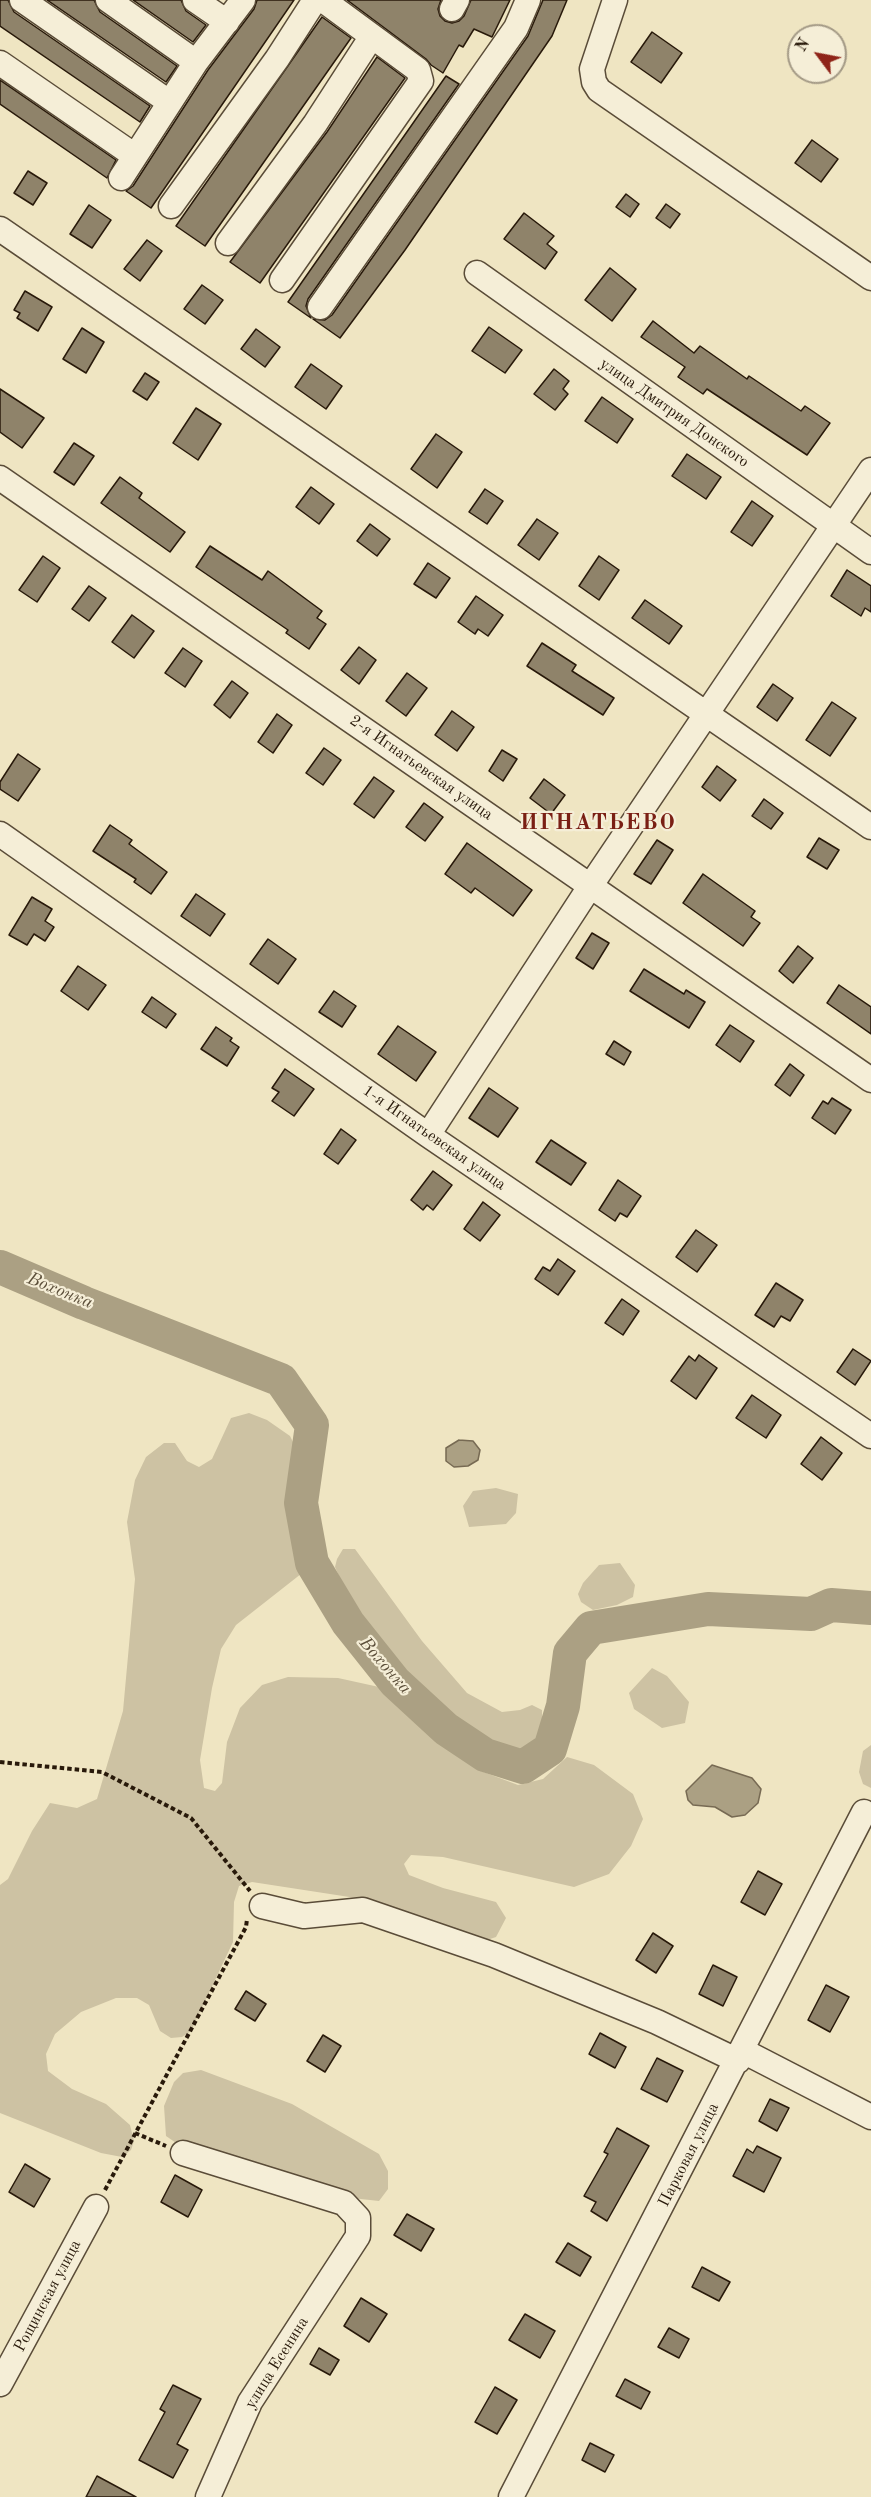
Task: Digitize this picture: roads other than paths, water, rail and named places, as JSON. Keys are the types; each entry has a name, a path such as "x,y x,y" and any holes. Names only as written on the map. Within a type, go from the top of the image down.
{"street":[{"path":"22,0 169,102"},
{"path":"108,0 196,62"},
{"path":"195,0 227,22"},
{"path":"121,178 196,62 243,0"},
{"path":"171,206 277,59 315,0"},
{"path":"282,280 421,81 418,69 324,0"},
{"path":"320,307 516,28 528,0"},
{"path":"615,0 592,69 594,82 599,90 871,278"},
{"path":"228,243 315,124 372,36"},
{"path":"0,63 135,156"},
{"path":"0,230 871,827"},
{"name":"улица Дмитрия Донского","path":"477,273 871,552"},
{"path":"428,1135 591,885 871,470"},
{"name":"2-я Игнатьевская улица","path":"0,478 871,1080"},
{"name":"1-я Игнатьевская улица","path":"0,834 428,1135 871,1436"},
{"name":"Парковая улица","path":"512,2497 864,1812"},
{"path":"253,1904 304,1916 363,1910 494,1955 740,2056 871,2117"},
{"name":"улица Есенина","path":"183,2153 344,2203 358,2218 358,2236 250,2402 208,2497"},
{"name":"Рощинская улица","path":"0,2384 96,2207"}],"waterway":[{"name":"Вохонка","path":"0,1267 84,1303 281,1380 312,1425 301,1503 312,1563 348,1623 395,1682 446,1729 485,1755 523,1767 550,1749 563,1706 570,1653 591,1628 708,1609 811,1614 831,1605 871,1608"}],"district":[{"name":"ИГНАТЬЕВО","path":"598,823"}]}
